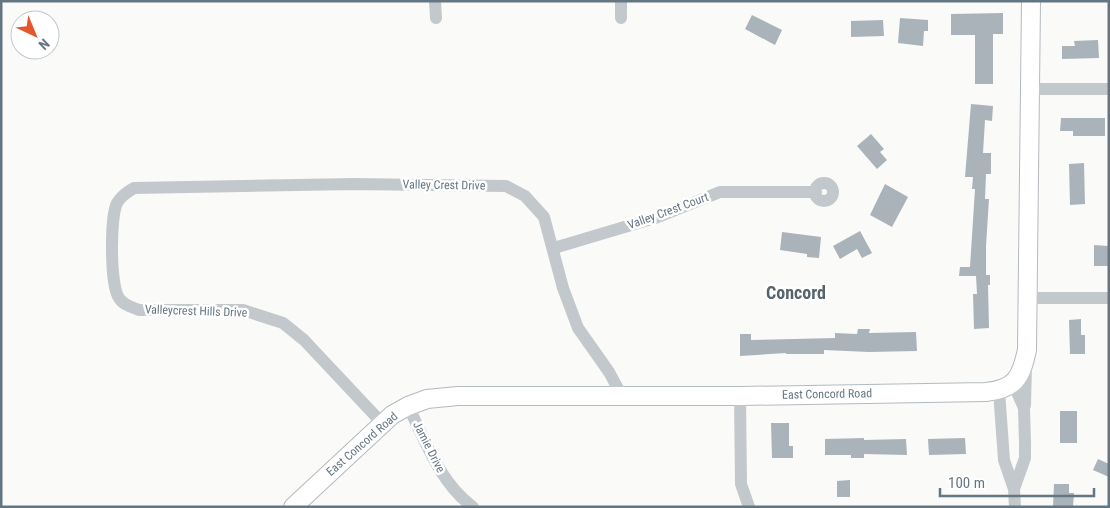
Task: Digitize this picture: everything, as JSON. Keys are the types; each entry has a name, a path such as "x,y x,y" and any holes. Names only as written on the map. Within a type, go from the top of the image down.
{"street":[{"path":"436,1 436,18"},
{"path":"621,1 621,18"},
{"path":"1014,489 1025,458 1024,408 1028,298 1031,1"},
{"path":"1030,88 1109,89"},
{"name":"Valley Crest Drive","path":"134,188 353,184 506,186 525,196 544,217 554,248 563,288 578,328 609,372 622,396"},
{"name":"Valleycrest Hills Drive","path":"134,188 124,194 116,204 113,221 114,285 119,298 127,306 139,310 243,310 283,323 304,340 382,423"},
{"name":"Valley Crest Court","path":"554,248 658,217 720,192 816,192"},
{"path":"1028,298 1109,298"},
{"path":"1006,387 1019,377 1027,350"},
{"path":"1006,387 1024,408"},
{"path":"1006,387 1004,460 1014,489 1015,507"},
{"name":"East Concord Road","path":"293,507 382,423 408,406 427,399 458,396 740,396 986,392 1006,387"},
{"path":"740,396 740,484 749,507"},
{"name":"Jamie Drive","path":"408,406 441,474 461,498 473,507"}],"building":[{"path":"1003,13 1003,34 993,34 993,84 975,84 975,35 951,35 951,14"},
{"path":"752,15 782,30 775,45 745,29"},
{"path":"900,18 928,20 928,31 924,31 923,46 898,43"},
{"path":"883,20 884,36 851,37 851,21"},
{"path":"1098,40 1099,58 1062,59 1062,46 1075,46 1074,41"},
{"path":"971,104 993,106 992,121 985,120 983,153 991,153 991,174 986,174 985,199 989,199 986,275 990,275 990,285 988,285 989,328 974,329 973,294 977,294 976,276 959,276 960,267 970,267 975,189 972,189 973,177 965,177"},
{"path":"1061,118 1105,118 1105,136 1073,136 1073,131 1060,131"},
{"path":"871,134 884,149 880,152 887,160 877,169 857,146"},
{"path":"1084,163 1085,204 1070,205 1069,164"},
{"path":"885,184 908,197 892,227 870,215"},
{"path":"860,231 872,253 862,258 857,249 840,259 833,246"},
{"path":"782,232 821,237 819,258 807,257 807,254 780,250"},
{"path":"1094,245 1109,246 1109,266 1094,266"},
{"path":"1081,319 1081,335 1085,335 1085,354 1070,354 1069,320"},
{"path":"858,329 870,329 869,333 916,332 917,351 869,352 824,350 824,354 786,353 740,356 740,334 751,334 751,340 835,338 835,333 857,334"},
{"path":"1060,411 1077,411 1077,443 1060,443"},
{"path":"771,423 789,423 789,446 793,446 793,458 772,458"},
{"path":"864,438 864,440 906,439 907,455 864,454 864,458 851,458 851,455 825,455 825,439"},
{"path":"965,438 966,454 929,455 928,439"},
{"path":"1098,459 1109,464 1109,477 1093,470"},
{"path":"850,480 850,497 837,497 837,481"},
{"path":"1054,484 1069,484 1069,493 1074,493 1073,507 1053,507"}],"district":[{"name":"Concord","path":"796,293"}]}
